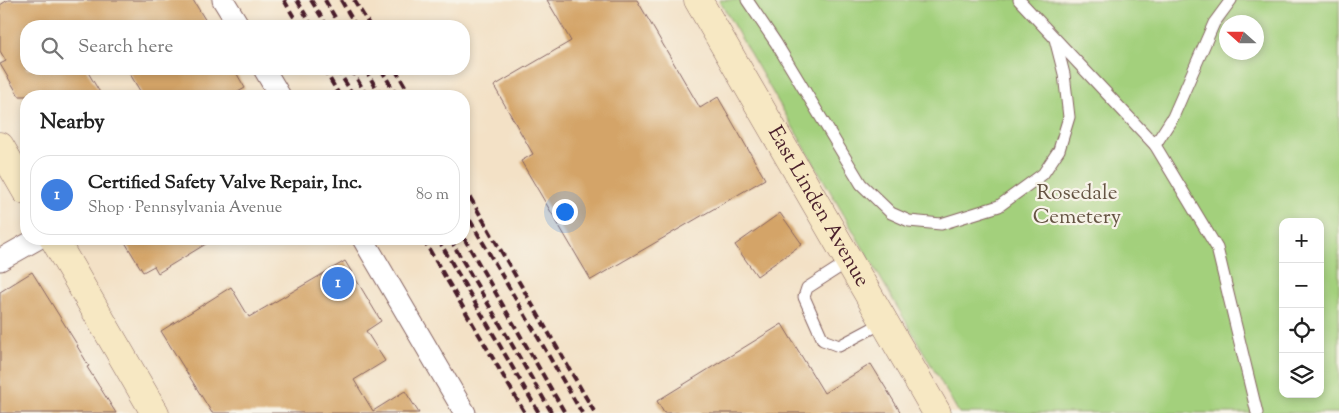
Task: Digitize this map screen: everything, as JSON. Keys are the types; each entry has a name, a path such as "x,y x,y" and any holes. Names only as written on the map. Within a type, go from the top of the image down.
{"street":[{"path":"223,0 235,20"},
{"name":"East Linden Avenue","path":"698,0 884,322 931,411"},
{"path":"268,75 276,90"},
{"path":"0,146 20,181"},
{"path":"0,260 26,245"},
{"path":"57,245 155,413"},
{"path":"367,245 465,413"}],"lane":[{"path":"747,0 776,43 861,184 891,213 909,220 942,224 999,206 1043,174 1059,150 1069,117 1064,74 1055,39"},
{"path":"1019,0 1155,145 1217,248 1257,413"},
{"path":"1155,145 1173,117 1214,23 1231,0"},
{"path":"849,261 807,288 804,297 823,340 838,346 884,322"}],"green space":[{"name":"Rosedale Cemetery","path":"719,0 1339,0 1339,413 959,413"}],"building":[{"path":"8,0 193,0 205,20 20,20 20,75 90,75 98,90 20,90 19,96 0,64 6,61 0,51 0,5"},
{"path":"547,0 637,0 700,108 718,97 765,179 591,280 521,161 533,154 494,86 571,41"},
{"path":"131,75 237,75 245,88 242,90 139,90"},
{"path":"780,213 802,244 757,276 735,245"},
{"path":"127,245 204,245 158,273 154,266 143,272"},
{"path":"345,261 381,321 366,331 385,361 354,380 373,411 405,391 419,413 212,413 161,331 231,287 249,317"},
{"path":"32,272 78,346 89,366 87,367 116,413 0,413 0,292"},
{"path":"782,324 824,393 871,364 901,413 664,413 657,401"}],"railway":[{"path":"284,0 296,20"},
{"path":"297,0 309,20"},
{"path":"311,0 323,20"},
{"path":"325,0 337,20"},
{"path":"341,0 353,20"},
{"path":"354,0 366,20"},
{"path":"328,75 336,90"},
{"path":"341,75 350,90"},
{"path":"355,75 363,90"},
{"path":"369,75 377,90"},
{"path":"385,75 393,90"},
{"path":"399,75 407,90"},
{"path":"470,197 595,413"},
{"path":"470,220 582,413"},
{"path":"427,245 525,413"},
{"path":"441,245 539,413"},
{"path":"454,245 552,413"},
{"path":"468,245 565,413"}],"place":[{"name":"Certified Safety Valve Repair, Inc.","path":"338,283"}]}
